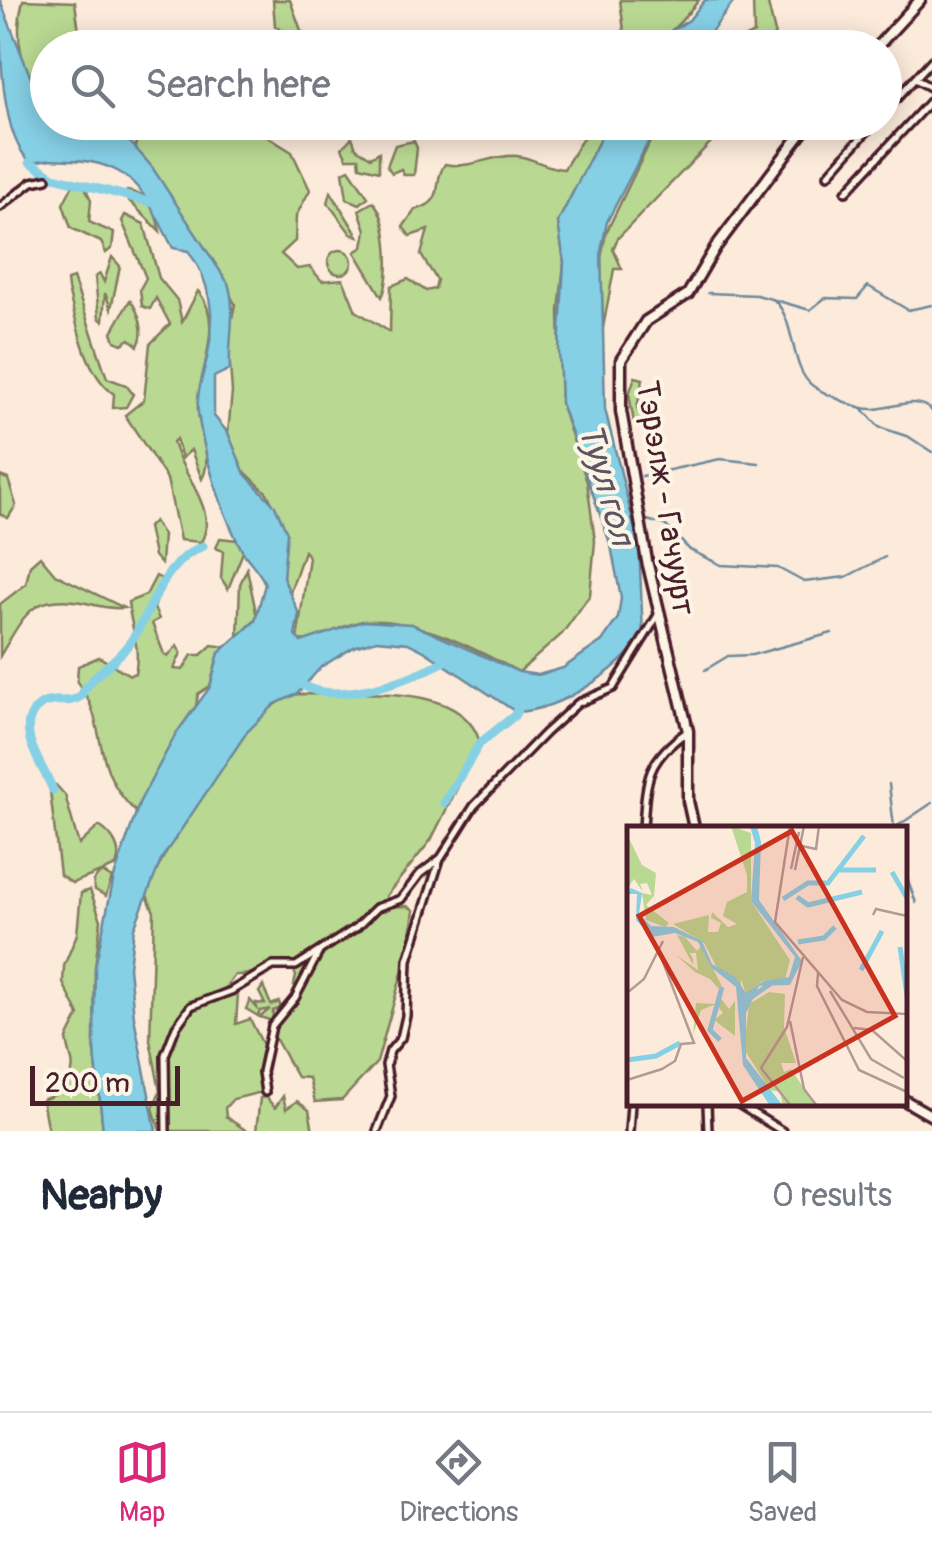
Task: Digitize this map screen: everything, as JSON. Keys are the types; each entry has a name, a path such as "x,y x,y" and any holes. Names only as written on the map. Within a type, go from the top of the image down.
{"main road":[{"path":"892,30 920,0"},
{"name":"Тэрэлж - Гачуурт","path":"694,826 688,800 688,731 658,615 621,411 621,360 646,320 690,291 730,226 796,140"},
{"path":"907,1102 932,1116"}],"street":[{"path":"902,93 932,60"},
{"path":"915,79 932,88"},
{"path":"902,131 932,99"},
{"path":"828,174 859,140"},
{"path":"846,192 894,140"},
{"path":"0,219 1,206 32,182 46,179"},
{"path":"376,1131 390,1096 386,1066 390,1051 401,1038 406,1016 408,960 440,858 474,806 544,732 578,704 613,688 658,615"},
{"path":"643,826 646,786 654,759 688,731"},
{"path":"166,1131 165,1055 176,1027 191,1006 231,991 273,966 296,966 357,927 383,904 401,899 420,874 440,858"},
{"path":"265,1092 262,1072 272,1026 295,998 320,949"},
{"path":"628,1131 631,1106"},
{"path":"707,1106 708,1131"},
{"path":"741,1106 782,1131"}],"green space":[{"path":"23,0 75,2 79,30 30,30 30,76 21,52"},
{"path":"273,0 290,0 301,30 281,30 275,26"},
{"path":"620,0 699,0 672,30 624,30"},
{"path":"767,0 774,30 754,30 753,2"},
{"path":"136,140 273,140 292,152 310,190 296,216 295,241 281,254 297,269 310,267 322,281 343,279 356,311 390,332 391,286 408,279 426,291 435,289 437,280 421,255 428,230 410,236 403,227 415,210 432,202 445,164 517,156 564,169 582,140 599,140 558,222 564,262 559,311 561,403 587,482 595,541 590,595 562,634 519,672 444,636 384,621 364,621 313,639 297,640 309,557 304,551 289,595 283,577 286,532 267,493 242,469 228,433 232,392 228,338 235,304 201,242 136,149"},
{"path":"353,140 356,148 371,157 379,152 379,171 360,166 359,158 347,158 342,148"},
{"path":"651,140 712,140 618,238 613,249 622,269 614,269 603,328 601,258 606,233"},
{"path":"414,141 414,175 404,175 401,169 392,173 387,166 395,145"},
{"path":"349,169 368,197 360,204 347,199 343,172"},
{"path":"75,181 84,185 91,200 89,222 114,233 112,248 106,253 101,242 71,228 63,204"},
{"path":"127,191 150,204 160,231 123,195"},
{"path":"331,192 358,236 351,234 328,203"},
{"path":"373,202 383,221 387,248 382,297 355,252 363,247 366,230 359,210"},
{"path":"125,215 144,224 159,278 177,300 182,322 198,291 210,320 198,402 206,457 202,479 191,450 182,458 176,439 173,442 202,504 205,530 201,542 180,540 167,479 125,415 144,400 150,344 170,324 156,298 150,309 142,306 140,289 146,278 122,221"},
{"path":"340,250 349,253 349,271 340,274 331,271 328,262 331,253"},
{"path":"112,257 120,266 111,309 105,293 103,321 99,318 95,277 100,274 104,282"},
{"path":"73,278 107,378 126,385 133,394 126,407 113,408 114,394 89,360 68,289 67,280"},
{"path":"130,300 140,322 138,346 130,339 122,344 115,341 112,332"},
{"path":"635,377 643,379 637,408 643,416 634,423 629,394"},
{"path":"0,476 8,479 16,505 8,518 0,514"},
{"path":"154,521 163,535 161,564 154,556 148,527"},
{"path":"220,538 237,540 243,552 228,589 221,578 223,551 216,548"},
{"path":"40,556 55,574 124,608 68,600 42,604 24,618 0,656 0,604 26,584 30,565"},
{"path":"247,569 257,617 238,638 240,584"},
{"path":"156,576 164,580 154,608 159,619 152,623 164,654 168,656 177,646 181,653 174,669 183,670 192,655 201,655 212,645 227,647 219,653 210,686 198,694 196,706 176,734 136,812 111,779 93,713 77,682 78,666 99,657 130,675 135,673 136,646 128,602 146,595"},
{"path":"373,693 428,699 451,708 469,722 480,743 431,840 386,896 388,907 407,906 414,910 409,948 377,1062 342,1100 315,1102 309,1078 297,1077 274,1036 277,1024 305,989 304,984 294,985 296,976 291,964 235,975 224,990 238,994 236,1024 250,1019 263,1045 258,1069 262,1092 233,1099 225,1108 226,1117 247,1131 160,1131 153,1108 160,1091 150,1040 154,912 146,893 189,810 230,750 275,705 297,694"},
{"path":"56,785 65,795 79,845 99,826 115,843 116,866 102,872 112,878 106,896 95,890 93,881 101,872 72,883 60,875 50,791"},
{"path":"90,890 101,920 95,967 94,1041 103,1131 48,1131 42,1100 66,1090 72,1073 67,1039 79,1015 63,983 64,966 77,934 81,893"},
{"path":"263,986 271,1005 279,1002 281,1008 273,1011 272,1021 260,1017 270,1009 260,1011 258,1016 246,1009 250,1000 257,1008 256,1003 265,1004 259,992"},
{"path":"283,1096 286,1109 297,1101 309,1110 313,1131 256,1131 260,1098 266,1097 275,1108"}],"water":[{"name":"Туул гол","path":"0,0 30,75 30,140 127,140 152,167 228,283 232,304 230,369 214,377 214,416 228,433 245,474 275,506 287,532 283,577 299,614 295,635 301,642 363,621 412,624 519,672 538,675 563,668 602,641 618,618 621,598 611,546 561,403 559,350 564,262 558,222 599,140 649,140 607,222 601,251 605,409 639,546 643,635 619,662 587,687 551,704 516,712 424,651 408,643 377,640 354,647 321,667 297,694 275,704 247,732 162,858 134,928 129,967 134,1017 156,1131 103,1131 94,1041 95,967 114,877 140,801 176,734 210,687 219,653 255,621 265,584 243,552 228,520 201,430 198,397 211,326 202,274 188,251 173,248 146,198 124,175 93,162 56,159 32,163 21,151 8,113"},
{"path":"705,0 735,0 713,30 673,30 689,20"}],"waterway":[{"path":"30,162 54,177 157,204"},
{"path":"708,293 757,295 810,310 825,298 857,299 868,286 908,310 932,305"},
{"path":"775,301 787,320 800,369 813,386 863,408 916,403 932,411"},
{"path":"863,409 879,427 909,437 932,452"},
{"name":"Туул гол","path":"642,476 720,459 759,463"},
{"name":"Туул гол","path":"647,520 665,525 690,550 721,565 778,568 804,582 846,577 885,557"},
{"path":"53,790 32,747 29,723 33,713 47,702 80,697 128,645 167,576 188,554 203,546"},
{"path":"705,670 728,656 752,655 832,633"},
{"path":"297,681 331,693 352,692 397,681 452,657"},
{"path":"444,803 480,743 514,716 521,704"},
{"path":"889,784 894,826"},
{"path":"898,826 932,803"},
{"path":"907,878 916,903"}]}
